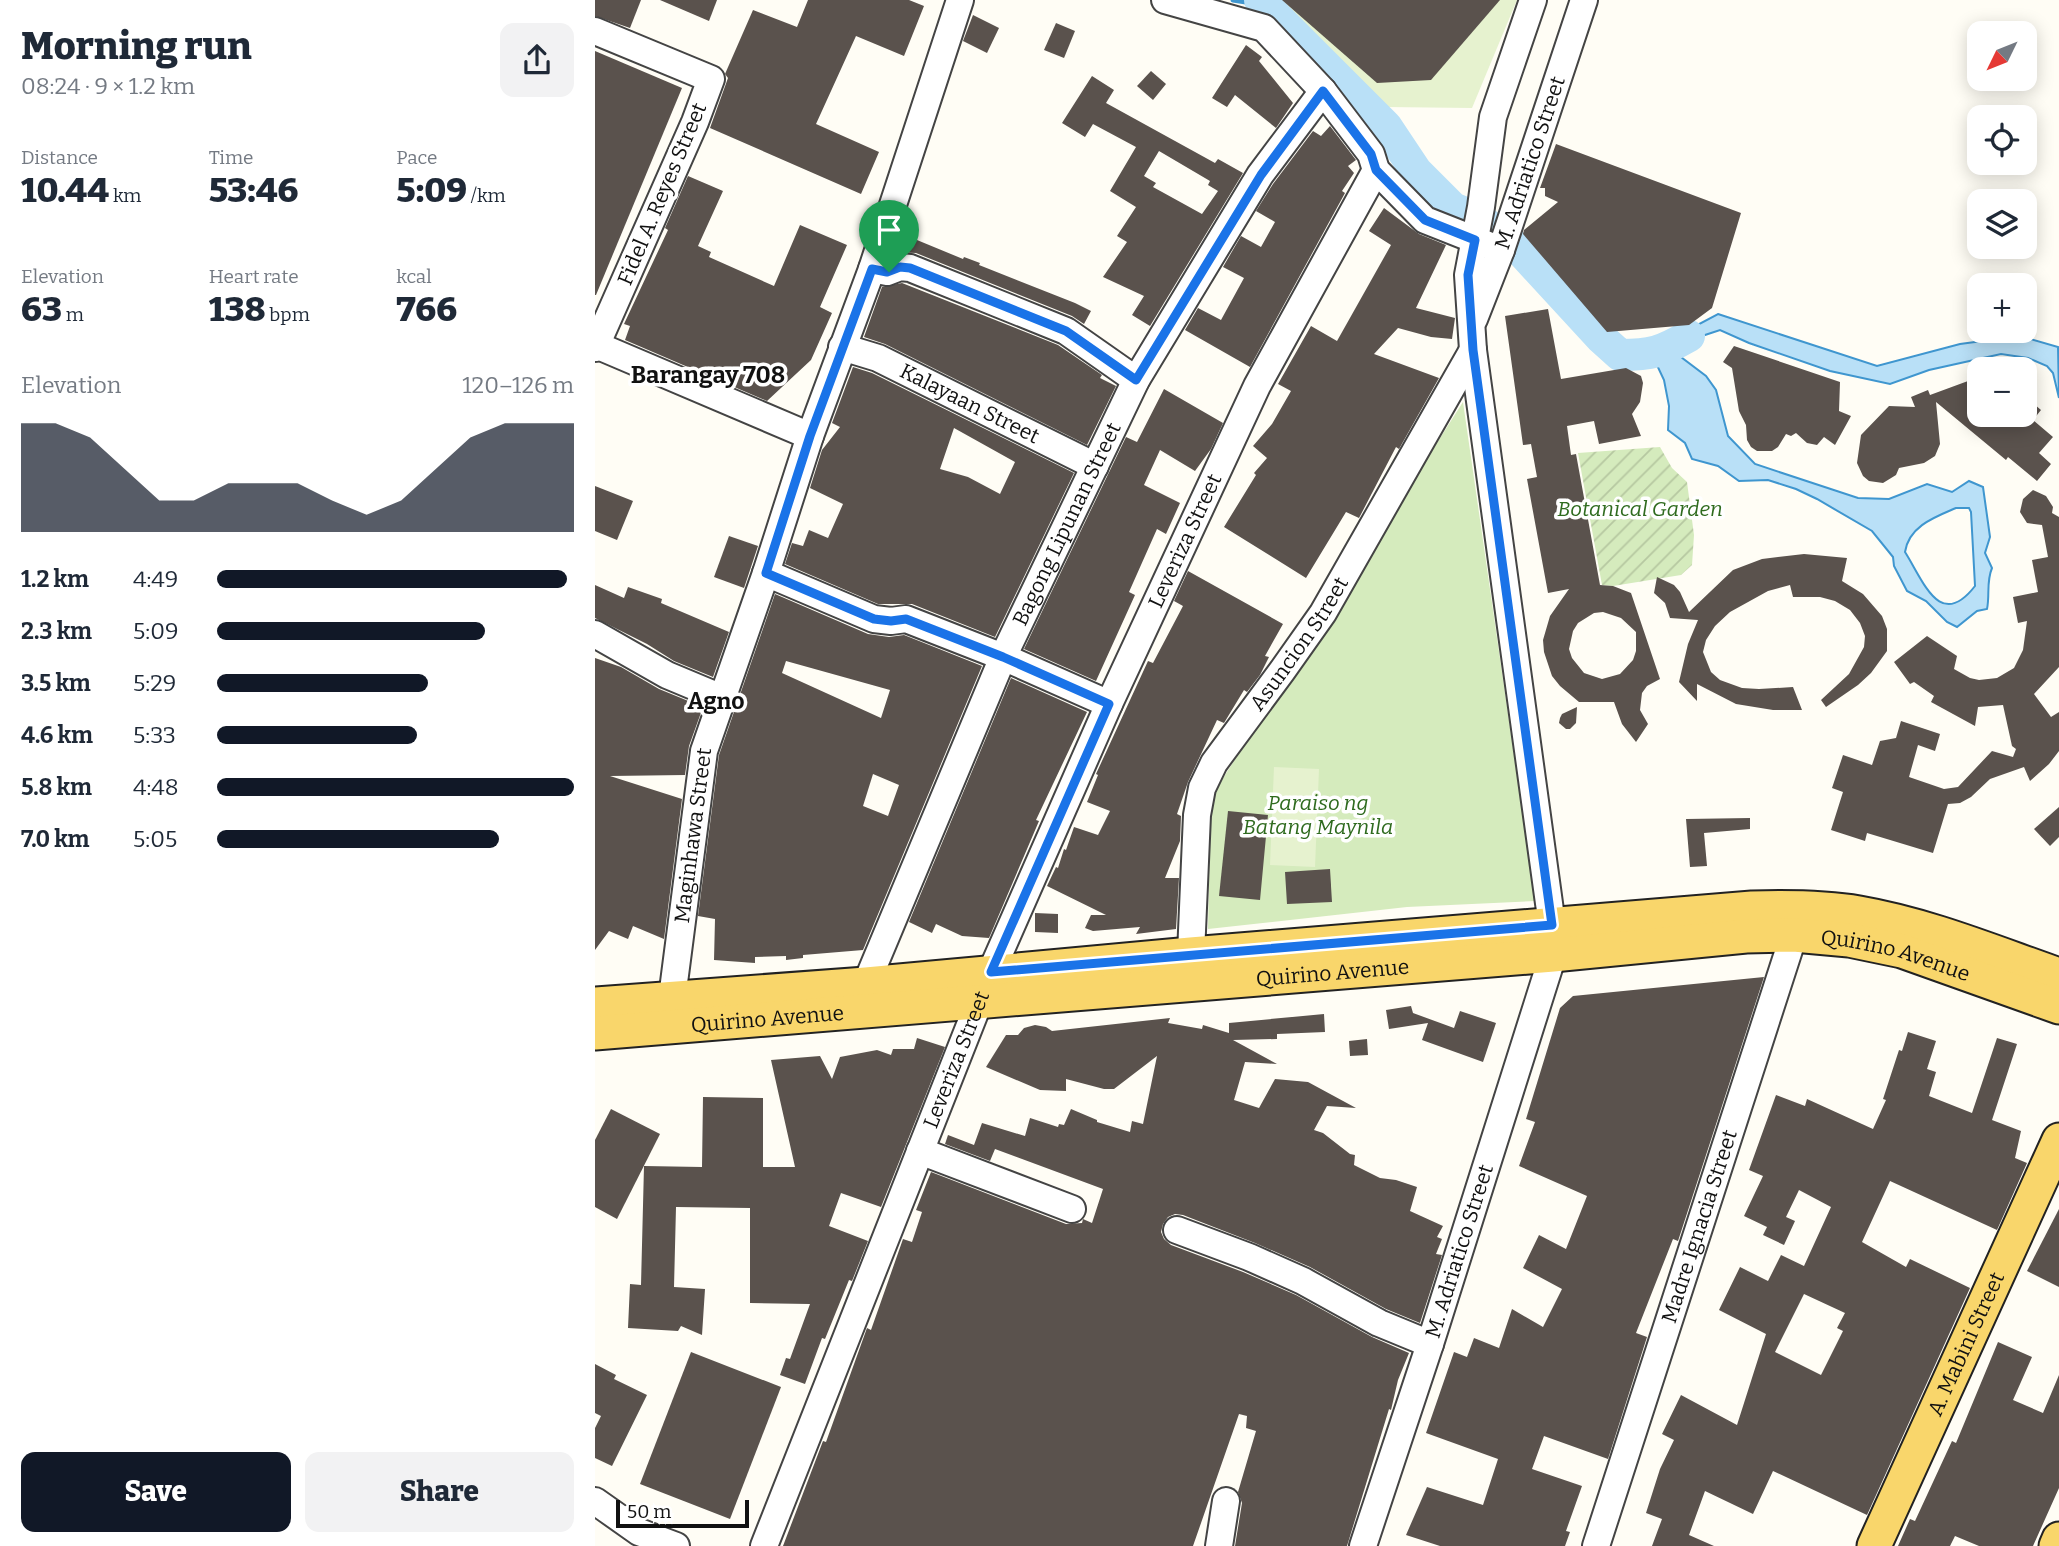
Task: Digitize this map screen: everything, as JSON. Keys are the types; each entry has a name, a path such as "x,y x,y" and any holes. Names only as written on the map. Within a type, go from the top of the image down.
{"main road":[{"name":"Quirino Avenue","path":"595,1004 866,984 986,987 1191,954 1746,936 1799,921 1858,913 1914,925 2059,975"},
{"name":"Quirino Avenue","path":"1799,921 1849,940 1902,951 2059,1007"},
{"name":"Quirino Avenue","path":"595,1033 986,987 1553,941"},
{"name":"A. Mabini Street","path":"1874,1546 2052,1176 2059,1140"},
{"path":"2056,1546 2059,1539"}],"street":[{"name":"Maginhawa Street","path":"672,998 704,751 810,436 872,269 960,0"},
{"path":"1165,0 1264,28 1323,91 1371,154 1376,170 1425,220 1478,227 1504,241"},
{"name":"M. Adriatico Street","path":"1363,1546 1430,1344 1553,941 1473,337 1468,275 1478,227 1493,117 1533,0"},
{"name":"M. Adriatico Street","path":"1473,337 1584,0"},
{"name":"Fidel A. Reyes Street","path":"595,31 711,79 596,346"},
{"name":"Bagong Lipunan Street","path":"866,984 1003,657 1136,380 1261,175 1323,91"},
{"name":"Leveriza Street","path":"764,1546 986,987 1109,704 1257,386 1376,170"},
{"path":"872,269 887,272 900,267 910,268 1066,331 1136,380"},
{"name":"Asuncion Street","path":"1191,954 1197,815 1202,788 1214,763 1323,613 1473,337"},
{"path":"596,346 810,436"},
{"name":"Kalayaan Street","path":"842,347 878,358 1095,466"},
{"path":"766,573 874,619 906,619 1003,657 1109,704"},
{"path":"595,634 667,675 722,698"},
{"name":"Madre Ignacia Street","path":"1596,1546 1799,921"},
{"path":"920,1151 1072,1209"},
{"path":"1177,1230 1271,1266 1380,1324 1430,1344"},
{"path":"595,1501 637,1539 676,1546"},
{"path":"1219,1546 1226,1501"}],"green space":[{"path":"1277,0 1517,0 1472,108 1385,107"},
{"name":"Paraiso ng Batang Maynila","path":"1463,402 1535,901 1407,907 1208,929 1211,797"},
{"name":"Botanical Garden","path":"1660,447 1672,468 1687,482 1694,535 1692,565 1681,575 1613,586 1602,585 1578,453"},
{"path":"1274,767 1319,769 1315,867 1270,865"}],"water":[{"path":"1718,314 1877,366 1968,343 2037,341 2058,347 2059,398 2053,373 2047,366 2037,362 2037,357 2001,354 1967,357 1967,362 1929,370 1890,384 1830,371 1720,330 1702,336 1677,354 1706,376 1716,390 1728,436 1755,464 1858,498 1889,499 1927,484 1952,492 1969,481 1983,487 1990,537 1985,553 1992,568 1987,609 1977,611 1957,627 1947,622 1926,601 1907,591 1894,566 1893,557 1872,531 1796,489 1768,480 1739,481 1718,466 1692,459 1685,443 1668,430 1669,406 1664,380 1648,346 1671,339","holes":["1956,508 1969,508 1975,586 1963,599 1952,604 1942,603 1926,588 1905,552 1907,543 1917,529 1932,519"]}],"building":[{"path":"595,0 641,0 630,28 595,16"},
{"path":"660,0 717,0 709,21"},
{"path":"808,0 909,0 924,6 904,56 856,36 816,124 879,152 861,194 710,128 728,78 725,74 753,10 797,27"},
{"path":"1282,0 1500,0 1431,80 1377,83"},
{"path":"973,15 999,28 987,53 963,41"},
{"path":"1056,23 1075,31 1064,58 1044,50"},
{"path":"1246,45 1262,57 1259,61 1293,103 1276,128 1235,95 1227,107 1212,98"},
{"path":"595,51 682,88 596,295 595,295"},
{"path":"1151,71 1166,84 1153,100 1137,86"},
{"path":"1092,76 1114,90 1106,103 1215,163 1218,159 1243,173 1150,326 1132,315 1144,296 1103,277 1127,242 1117,236 1136,207 1110,191 1136,147 1093,124 1085,137 1062,123","holes":["1159,151 1210,181 1208,185 1218,191 1202,214 1153,187 1156,183 1144,176"]},
{"path":"1330,126 1356,160 1348,166 1354,173 1250,367 1185,330 1198,308 1221,320 1244,278 1223,267 1241,236 1261,247 1275,222 1256,211 1313,131 1321,136"},
{"path":"1556,144 1741,213 1712,308 1689,325 1607,332 1523,234 1524,230 1558,202 1545,196 1545,188 1540,188"},
{"path":"688,176 723,191 698,246 711,252 709,257 774,286 800,225 847,245 820,307 832,313 811,360 767,401 625,340 630,326 624,324 668,230 665,228"},
{"path":"1384,208 1419,234 1446,245 1416,308 1455,318 1452,339 1431,337 1398,328 1374,354 1439,378 1399,449 1396,447 1359,518 1346,512 1306,578 1224,527 1256,475 1254,473 1267,458 1253,446 1272,424 1291,391 1278,384 1311,326 1337,341 1391,245 1369,231"},
{"path":"900,233 963,259 964,257 980,263 979,265 1091,311 1084,324 1072,316 916,253 894,252"},
{"path":"902,283 1058,345 1102,375 1100,378 1116,386 1087,445 885,344 864,337 882,287"},
{"path":"1548,309 1561,379 1626,368 1641,376 1643,383 1640,402 1632,414 1641,436 1599,444 1594,421 1567,426 1571,455 1576,454 1600,585 1613,586 1631,593 1660,679 1647,686 1642,693 1640,710 1648,724 1636,742 1622,724 1614,702 1579,702 1552,676 1544,652 1543,640 1550,616 1569,589 1548,593 1527,479 1537,477 1531,444 1523,445 1505,316","holes":["1603,612 1621,618 1636,632 1633,660 1620,674 1602,679 1584,673 1572,658 1569,649 1573,631 1578,623 1594,613"]},
{"path":"1734,346 1840,382 1839,411 1851,416 1835,445 1824,437 1817,445 1807,443 1796,433 1791,436 1786,434 1772,451 1757,451 1751,447 1747,440 1746,425 1739,411 1732,368 1723,362"},
{"path":"853,367 872,373 1074,473 995,637 912,604 878,604 785,564 792,543 803,546 809,530 828,538 843,504 810,488 822,450 840,427 832,423","holes":["954,428 1015,462 1000,494 968,477 940,469"]},
{"path":"1967,381 1967,427 2037,427 2037,423 2053,437 2039,453 2051,464 2037,481 2008,457 2006,460 1936,402 1940,444 1935,456 1924,463 1899,468 1896,475 1883,483 1869,481 1863,476 1857,463 1861,435 1889,406 1915,407 1911,397 1928,390 1930,395"},
{"path":"1164,389 1223,423 1211,449 1195,471 1160,450 1144,485 1180,503 1166,534 1157,529 1129,592 1135,595 1096,681 1024,649 1126,437 1137,442"},
{"path":"595,486 633,501 617,540 595,531"},
{"path":"2033,490 2046,496 2053,507 2052,513 2059,517 2059,667 2034,694 2051,717 2059,712 2059,751 2030,781 2024,767 1990,779 1971,797 1960,803 1948,804 1933,853 1867,833 1865,841 1831,830 1843,792 1832,788 1843,755 1872,765 1880,741 1896,738 1901,721 1940,734 1935,751 1918,745 1909,777 1944,789 1958,787 1992,751 2013,757 2016,749 2012,746 2003,705 1978,707 1975,726 1931,702 1934,696 1914,682 1910,684 1894,662 1927,636 1957,656 1954,669 1970,678 1997,678 2014,668 2023,650 2027,621 2018,623 2013,597 2038,592 2032,560 2048,557 2042,525 2027,523 2020,512 2023,499"},
{"path":"729,536 758,546 744,588 714,577"},
{"path":"1804,554 1847,558 1842,581 1863,594 1882,616 1887,629 1887,651 1871,673 1826,707 1821,700 1849,674 1864,647 1865,636 1860,623 1850,610 1835,601 1820,597 1793,597 1790,585 1768,591 1730,612 1715,626 1706,640 1703,652 1711,672 1720,680 1742,688 1793,687 1802,710 1773,710 1736,704 1697,684 1697,701 1679,682 1688,644 1698,620 1670,618 1665,603 1654,593 1657,577 1674,585 1689,612 1733,570 1762,559"},
{"path":"1188,571 1283,624 1265,656 1269,657 1260,675 1247,692 1244,690 1224,723 1217,720 1188,782 1177,814 1181,816 1180,841 1165,878 1179,878 1176,929 1136,934 1140,927 1093,931 1085,928 1091,915 1106,915 1047,886 1056,867 1058,868 1074,827 1098,835 1110,811 1087,802 1098,775 1096,774 1148,661 1153,663 1183,606 1174,601"},
{"path":"595,585 624,598 628,587 662,599 661,603 729,632 713,677 674,661 595,618"},
{"path":"775,594 868,634 889,637 904,635 982,666 863,950 803,955 803,958 786,960 786,956 755,957 755,963 714,960 715,919 698,916 719,755","holes":["786,661 890,690 881,718 782,673","873,774 899,785 888,816 863,806"]},
{"path":"595,658 621,667 659,689 703,707 689,746 685,775 610,776 682,799 664,939 633,926 628,939 609,931 595,950"},
{"path":"1011,678 1087,712 1036,820 1039,821 989,938 962,936 936,924 932,933 909,922"},
{"path":"1577,707 1576,723 1566,729 1559,723 1562,714"},
{"path":"2059,807 2059,837 2050,846 2034,829"},
{"path":"1228,811 1268,815 1260,900 1219,896"},
{"path":"1750,818 1750,829 1704,833 1707,866 1690,867 1686,819"},
{"path":"1330,869 1332,902 1287,904 1285,872"},
{"path":"1035,913 1058,914 1058,933 1035,932"},
{"path":"1764,977 1678,1241 1673,1239 1636,1333 1647,1337 1608,1459 1544,1436 1532,1469 1582,1486 1566,1531 1570,1532 1565,1546 1440,1546 1406,1535 1427,1487 1483,1505 1498,1459 1426,1433 1454,1352 1467,1357 1474,1338 1499,1348 1512,1309 1543,1327 1562,1289 1523,1268 1539,1235 1566,1249 1587,1196 1519,1166 1535,1122 1526,1119 1560,1008 1573,996"},
{"path":"1411,1006 1413,1013 1454,1028 1460,1011 1496,1023 1483,1062 1422,1040 1428,1023 1389,1029 1386,1010"},
{"path":"1324,1014 1325,1032 1277,1034 1277,1039 1233,1040 1277,1064 1245,1062 1234,1100 1259,1108 1275,1079 1308,1082 1356,1108 1327,1106 1314,1130 1323,1133 1355,1155 1354,1165 1380,1178 1417,1187 1410,1211 1443,1226 1437,1237 1442,1239 1436,1254 1442,1255 1420,1323 1386,1309 1310,1267 1183,1215 1168,1217 1161,1232 1171,1245 1296,1295 1372,1337 1409,1353 1398,1380 1391,1410 1389,1409 1347,1546 1235,1546 1242,1503 1238,1492 1256,1431 1246,1428 1247,1416 1239,1414 1193,1546 783,1546 823,1441 826,1442 867,1328 871,1330 903,1239 912,1242 922,1212 916,1210 931,1172 1066,1224 1082,1223 1083,1219 1092,1223 1103,1189 995,1149 990,1161 945,1144 948,1135 974,1145 982,1123 1025,1136 1030,1118 1058,1127 1059,1124 1064,1125 1071,1109 1097,1122 1130,1132 1132,1121 1143,1124 1157,1056 1114,1089 1066,1079 1066,1091 1040,1090 986,1067 1006,1035 1018,1035 1024,1028 1035,1025 1052,1031 1170,1018 1168,1023 1202,1029 1203,1025 1229,1033 1229,1023"},
{"path":"1908,1032 1936,1041 1927,1069 1936,1072 1929,1096 1972,1113 1997,1038 2017,1044 1992,1120 2021,1131 2015,1158 2027,1163 1997,1230 1890,1181 1862,1242 1906,1267 1910,1259 1970,1288 1867,1515 1773,1471 1753,1514 1705,1491 1689,1535 1714,1546 1652,1546 1662,1519 1646,1513 1660,1469 1674,1440 1662,1434 1681,1395 1737,1425 1766,1334 1719,1310 1740,1267 1768,1281 1781,1255 1804,1266 1831,1207 1799,1190 1786,1217 1795,1221 1784,1245 1763,1235 1767,1227 1744,1216 1763,1176 1749,1170 1776,1095 1805,1106 1807,1099 1873,1129 1886,1100 1883,1099 1899,1050 1902,1051","holes":["1804,1294 1845,1313 1837,1328 1843,1331 1821,1375 1775,1352"]},
{"path":"917,1038 945,1047 881,1207 841,1193 829,1226 868,1241 825,1339 822,1338 805,1384 780,1375 786,1358 790,1359 810,1304 750,1303 750,1208 676,1207 674,1287 705,1289 702,1335 681,1326 678,1331 628,1328 630,1284 641,1285 644,1166 702,1167 703,1097 763,1098 763,1167 795,1167 771,1060 820,1056 832,1079 840,1057 877,1050 891,1055 893,1049 914,1049"},
{"path":"1367,1039 1368,1055 1350,1056 1349,1041"},
{"path":"611,1109 660,1134 617,1219 595,1207 595,1140"},
{"path":"2059,1209 2059,1287 2027,1271"},
{"path":"1998,1342 2032,1357 2013,1400 2043,1413 2059,1375 2059,1488 2033,1546 1979,1546 1955,1536 1950,1546 1898,1546 1910,1519 1915,1521 1952,1441 1956,1443"},
{"path":"691,1352 781,1387 730,1519 640,1484"},
{"path":"595,1364 616,1375 614,1379 647,1395 612,1466 595,1458 595,1428 601,1416 595,1413"}],"waterway":[{"path":"1233,0 1265,5"},
{"path":"1260,0 1386,126 1416,171 1453,208 1480,219 1519,249 1620,355 1656,352 1689,336"}],"district":[{"name":"Barangay 708","path":"708,375"},
{"name":"Agno","path":"716,701"}],"route":[{"path":"1323,91 1371,154 1376,170 1425,220 1475,240 1468,275 1473,350 1552,925 991,972 1109,704 1003,657 906,619 874,619 766,573 810,436 872,269 889,272 900,267 910,268 1066,331 1136,380 1261,175 1323,91"}]}
